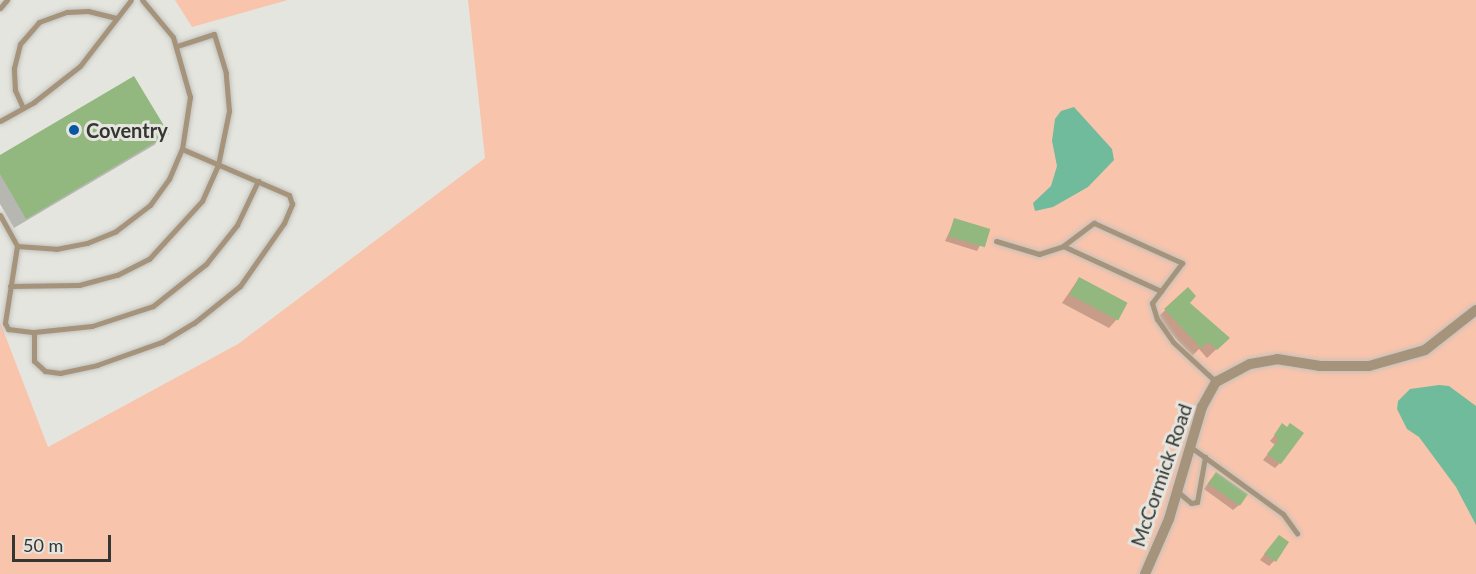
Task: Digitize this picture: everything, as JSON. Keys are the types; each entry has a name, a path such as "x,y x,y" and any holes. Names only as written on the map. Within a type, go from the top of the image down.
{"street":[{"path":"1216,382 1250,364 1277,359 1320,366 1369,366 1425,350 1476,310"},
{"name":"McCormick Road","path":"1145,574 1178,492 1202,407 1216,382"}],"lane":[{"path":"0,8 7,0"},
{"path":"0,121 23,108 80,66 131,0"},
{"path":"17,246 56,249 87,243 116,231 150,205 170,179 182,149 190,97 176,46 161,19 142,0"},
{"path":"23,108 15,90 14,68 20,44 39,22 67,12 88,11 116,18"},
{"path":"10,286 79,285 117,275 149,259 202,201 218,165 229,111 226,74 214,34 176,46"},
{"path":"34,332 34,361 45,371 60,373 97,365 162,342 194,324 240,286 284,223 292,204 289,195 182,149"},
{"path":"0,215 17,246 5,324 8,329 34,332 92,326 153,306 206,264 237,225 258,182"},
{"path":"996,241 1039,254 1063,246 1094,223 1182,263 1152,303 1157,319 1173,342 1216,382"},
{"path":"1063,246 1161,291"},
{"path":"1192,448 1283,514 1297,533"},
{"path":"1178,492 1191,503 1197,502 1205,457"}],"shaded area":[{"path":"175,0 288,0 192,27"},
{"path":"468,0 1476,0 1476,574 0,574 0,322 48,447 238,344 485,158"},
{"path":"1074,107 1112,149 1114,160 1088,187 1053,207 1035,211 1033,203 1051,186 1057,166 1052,141 1055,119 1061,111"},
{"path":"1449,386 1476,406 1476,525 1456,487 1419,437 1407,429 1397,409 1398,401 1410,389"}],"building":[{"path":"134,76 169,134 26,219 0,174 0,155"},
{"path":"954,218 990,229 985,247 948,236"},
{"path":"1079,277 1128,303 1118,320 1070,295"},
{"path":"1188,287 1196,296 1190,303 1230,338 1217,350 1208,342 1201,348 1164,309"},
{"path":"1282,423 1287,427 1290,423 1304,433 1281,464 1267,454 1279,439 1274,435"},
{"path":"1216,472 1248,494 1240,506 1208,483"},
{"path":"1279,535 1289,542 1276,562 1264,554"}],"place":[{"name":"Coventry","path":"74,130"}]}
